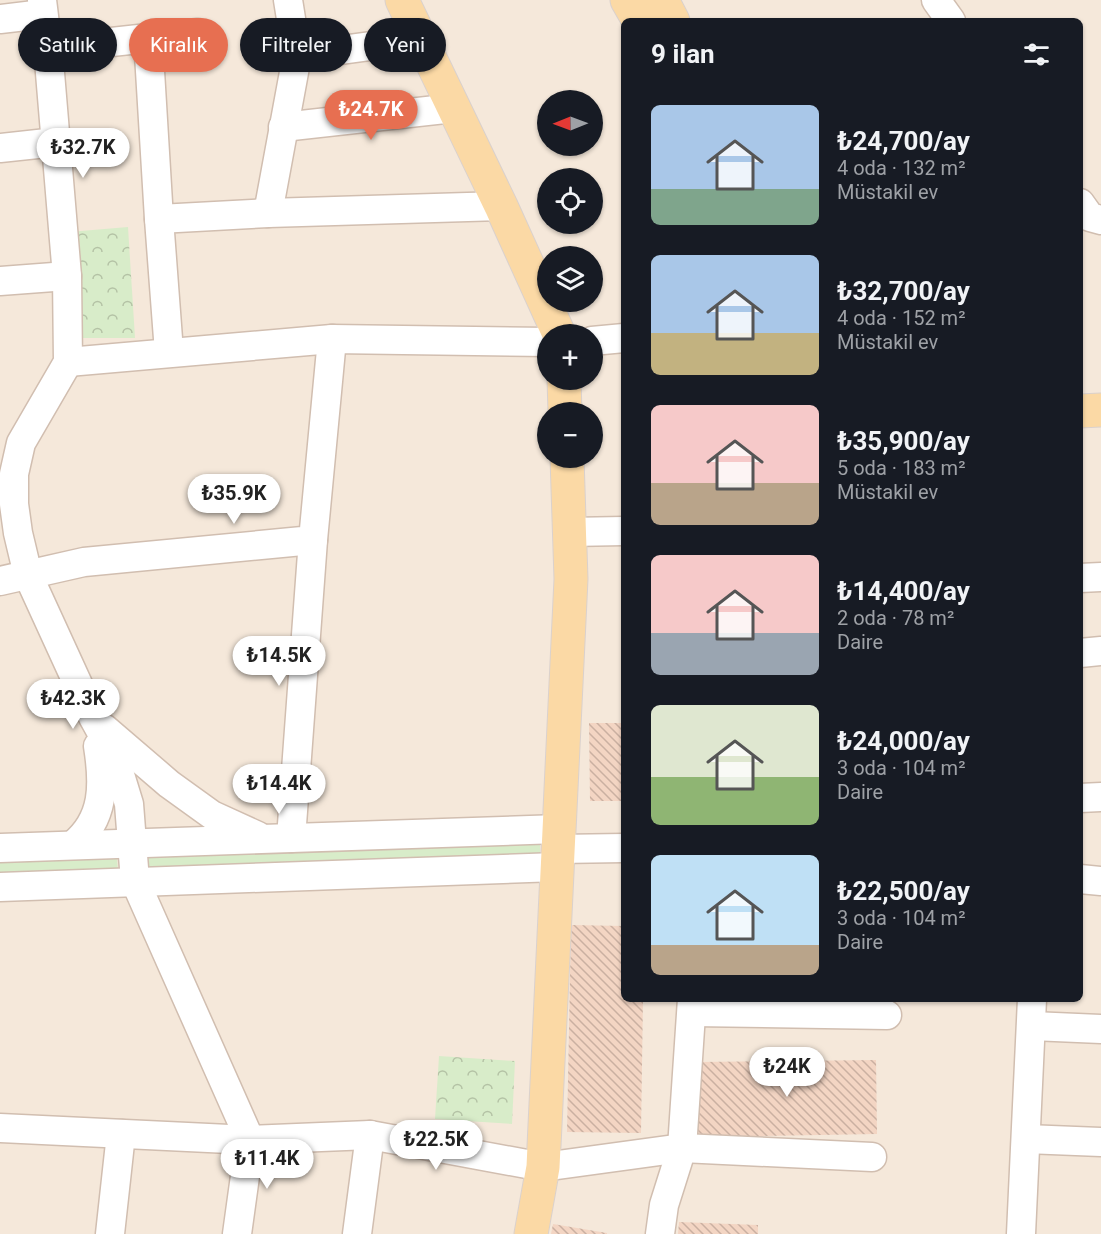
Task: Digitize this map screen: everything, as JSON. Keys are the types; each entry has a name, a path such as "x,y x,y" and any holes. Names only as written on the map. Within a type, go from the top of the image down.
{"main road":[{"path":"402,0 411,18"},
{"path":"627,0 637,18"},
{"path":"662,0 672,18"},
{"path":"437,72 554,324"},
{"path":"1083,411 1101,410"},
{"path":"531,1234 543,1167 571,579 567,468"}],"street":[{"path":"288,0 291,18"},
{"path":"0,19 42,7"},
{"path":"50,72 67,276 68,362 21,443 7,502 18,533 28,575 93,717 114,755 129,804 135,881 250,1140 237,1234"},
{"path":"150,72 169,352"},
{"path":"268,213 294,72"},
{"path":"283,127 454,108"},
{"path":"0,148 56,142"},
{"path":"159,219 268,213 501,206"},
{"path":"1083,207 1090,217 1101,220"},
{"path":"0,281 67,276"},
{"path":"68,362 332,339 537,342"},
{"path":"291,838 332,339"},
{"path":"603,340 621,339"},
{"path":"569,532 621,531"},
{"path":"0,581 84,562 314,540"},
{"path":"1083,578 1101,577"},
{"path":"1083,653 1101,651"},
{"path":"93,717 161,777 212,815 263,839"},
{"path":"73,845 86,834 99,808 103,774 93,717"},
{"path":"1083,798 1101,797"},
{"path":"0,848 291,838 558,848 621,848"},
{"path":"0,887 135,881 558,848"},
{"path":"1083,879 1101,881"},
{"path":"660,1234 664,1205 682,1148 692,1005 887,1015"},
{"path":"1021,1234 1032,1012 1101,1029"},
{"path":"0,1128 250,1140 370,1135 543,1167 682,1148 872,1157"},
{"path":"110,1234 122,1134"},
{"path":"357,1234 370,1135"},
{"path":"1026,1139 1101,1142"}],"shaded area":[{"path":"0,0 1101,0 1101,1234 0,1234"}],"green space":[{"path":"128,227 135,338 72,338 69,232"},
{"path":"540,839 540,855 149,869 149,856"},
{"path":"117,858 118,872 0,877 0,863"},
{"path":"439,1056 515,1061 512,1124 435,1119"}],"building":[{"path":"589,723 621,723 621,801 590,801"},
{"path":"571,925 621,926 621,1002 643,1002 641,1133 567,1132"},
{"path":"876,1060 877,1134 698,1137 697,1062"},
{"path":"679,1222 758,1225 758,1234 678,1234"},
{"path":"553,1224 607,1233 607,1234 551,1234"}]}
